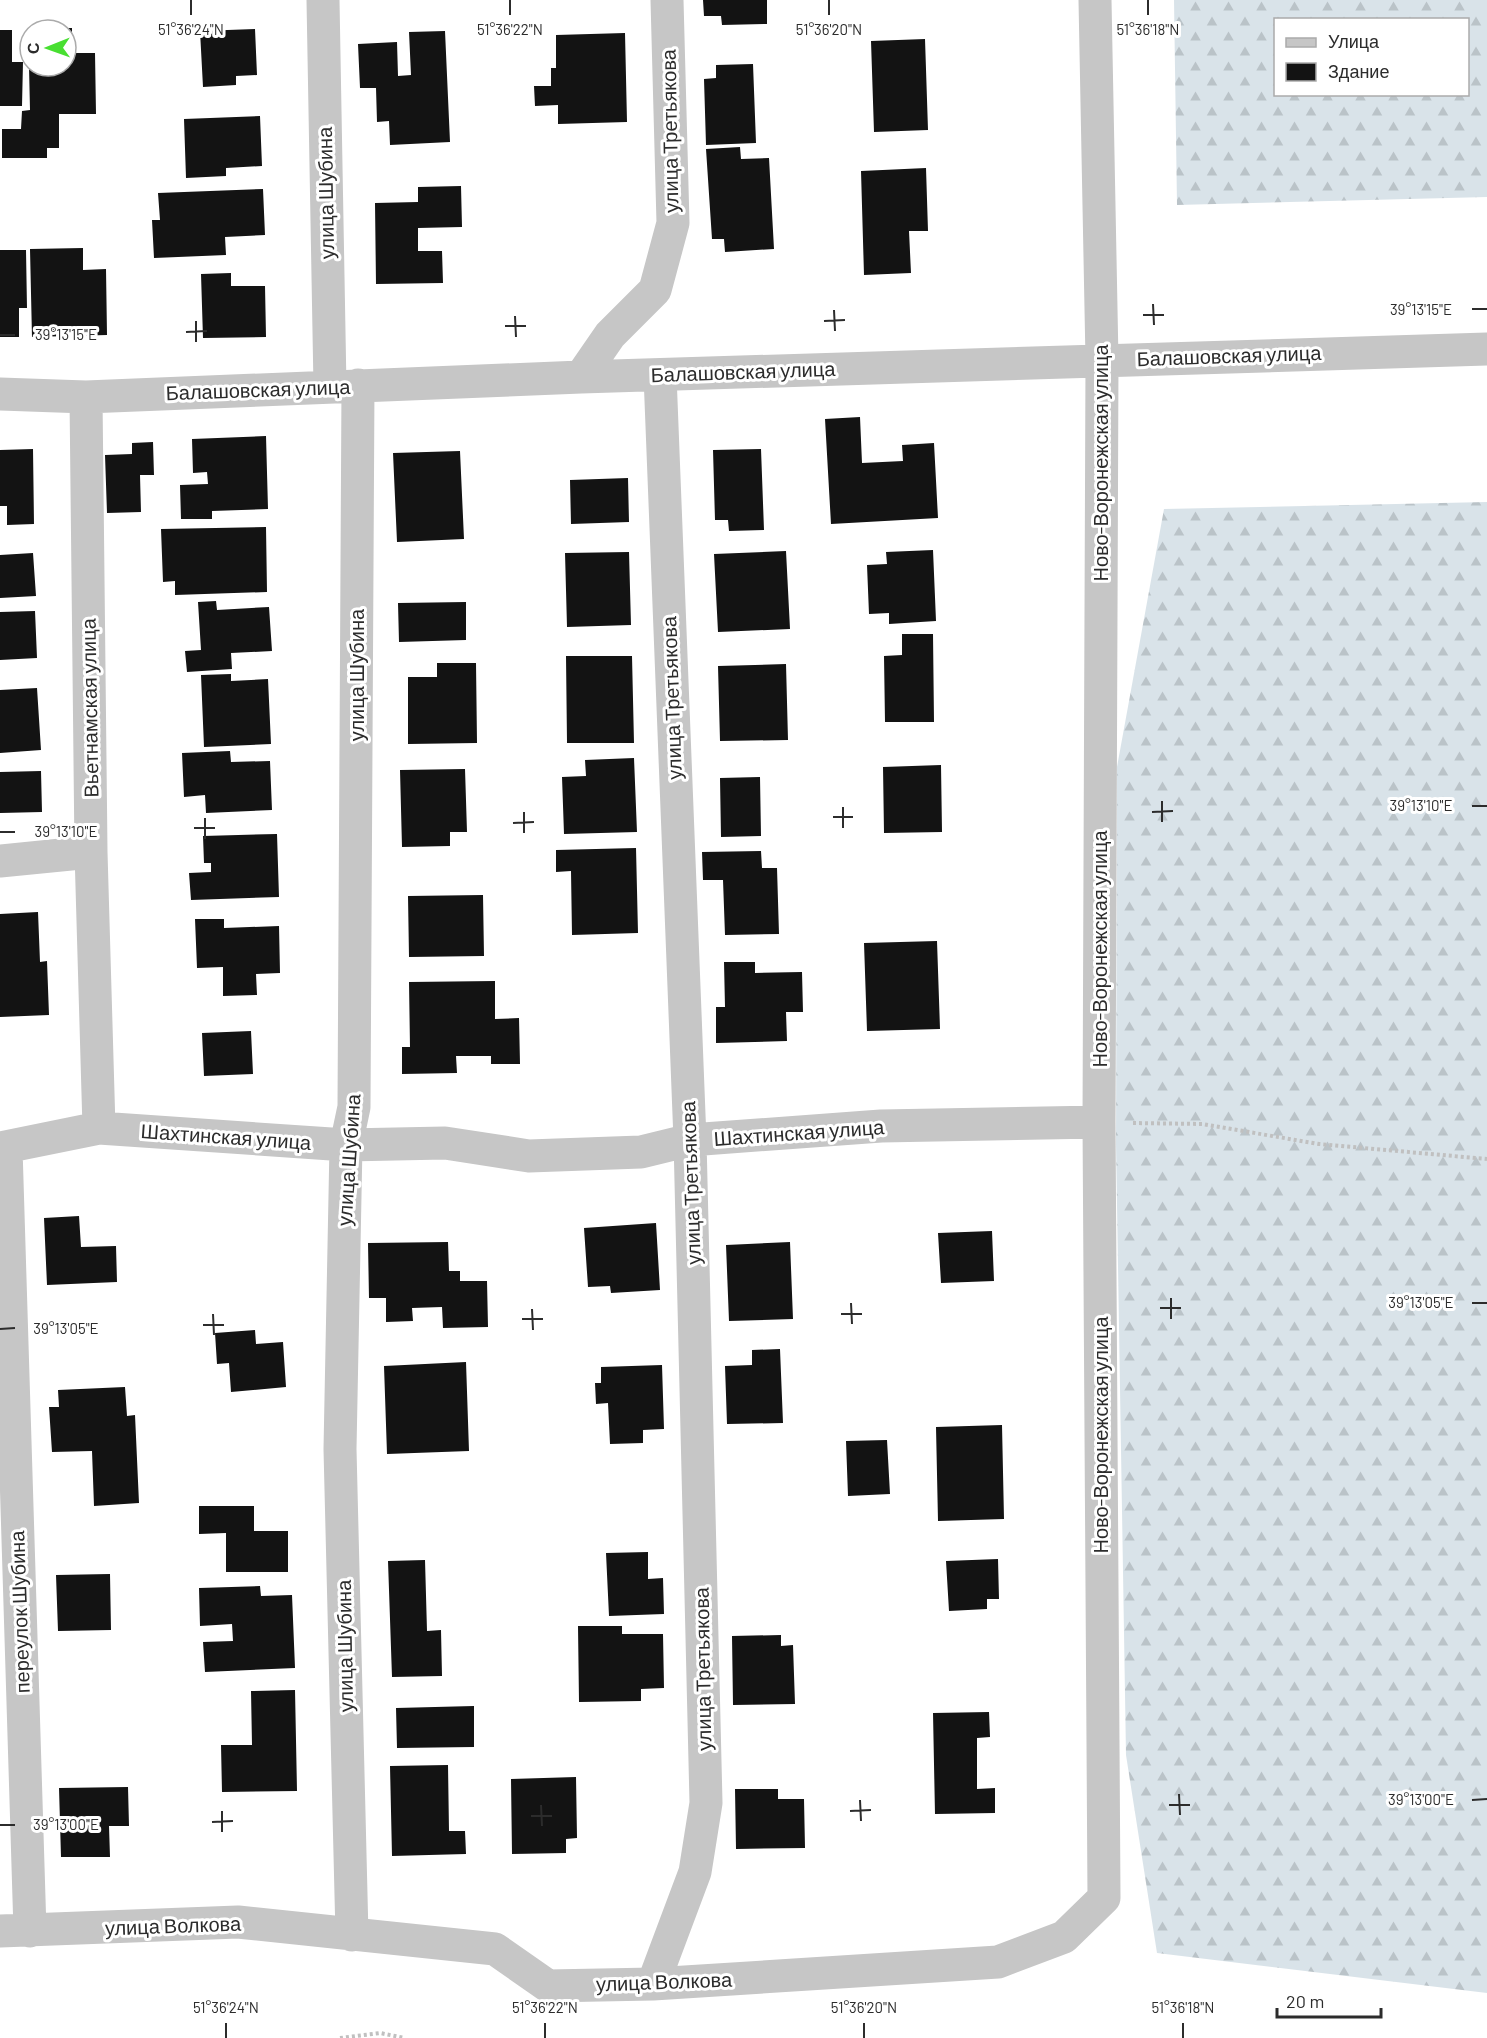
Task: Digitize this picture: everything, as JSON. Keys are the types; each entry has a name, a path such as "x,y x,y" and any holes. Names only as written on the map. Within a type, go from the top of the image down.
{"street":[{"name":"улица Шубина","path":"322,0 344,386 354,1107 346,1145 340,1449 352,1935"},
{"name":"улица Третьякова","path":"581,377 610,334 655,290 673,223 667,0"},
{"name":"Ново-Воронежская улица","path":"1095,0 1102,360 1099,1122 1104,1898"},
{"name":"Балашовская улица","path":"0,394 86,397 581,377 1487,349"},
{"name":"улица Третьякова","path":"653,1984 695,1872 706,1803 690,1140 660,375"},
{"name":"Вьетнамская улица","path":"86,397 92,852 99,1128"},
{"path":"0,861 92,852"},
{"name":"Шахтинская улица","path":"3,1148 99,1128 346,1145 445,1143 529,1156 641,1152 690,1140 881,1126 1099,1122"},
{"name":"переулок Шубина","path":"3,1148 15,1931"},
{"name":"улица Волкова","path":"15,1931 238,1922 495,1949 548,1986 653,1984 998,1962 1065,1937 1104,1898"}],"path":[{"path":"1099,1122 1202,1124 1320,1144 1487,1159"},
{"path":"340,2038 380,2033 405,2038"}],"green space":[{"path":"1174,0 1487,0 1487,197 1177,205"},
{"path":"1487,502 1487,1993 1157,1953 1126,1755 1116,1144 1117,767 1164,509"}],"building":[{"path":"703,0 767,0 767,24 722,25 721,16 704,16"},
{"path":"255,29 257,75 236,76 236,85 203,87 200,31"},
{"path":"0,30 12,30 12,62 18,62 18,78 23,78 22,106 0,106"},
{"path":"445,31 450,142 390,145 389,121 377,122 376,88 360,88 358,44 397,42 398,76 411,75 409,32"},
{"path":"625,33 627,122 558,124 558,105 535,106 534,86 551,86 551,68 556,68 556,35"},
{"path":"925,39 928,130 874,132 871,41"},
{"path":"78,53 95,53 96,114 59,114 59,148 47,148 47,158 2,158 2,129 21,129 22,111 30,110 29,78 78,78"},
{"path":"753,64 756,143 706,145 704,79 716,78 716,65"},
{"path":"260,116 262,166 226,168 226,176 186,178 184,119"},
{"path":"740,147 741,159 769,158 774,249 725,252 724,239 712,239 706,149"},
{"path":"926,168 928,231 909,231 911,273 864,275 861,171"},
{"path":"461,186 462,227 418,228 418,251 442,251 443,283 376,284 375,203 418,202 418,187"},
{"path":"263,189 265,235 225,237 226,255 154,258 152,220 160,220 158,193"},
{"path":"83,248 83,270 106,269 107,335 32,337 30,249"},
{"path":"0,250 26,250 27,308 19,308 19,337 0,337"},
{"path":"231,273 231,286 265,286 266,337 203,338 201,274"},
{"path":"860,417 862,463 903,461 902,445 934,443 938,518 831,524 825,419"},
{"path":"266,436 268,509 212,511 212,519 181,519 180,485 208,484 207,472 193,473 192,439"},
{"path":"153,442 154,475 140,475 141,512 107,513 105,455 132,454 132,443"},
{"path":"33,449 34,524 7,525 7,506 0,506 0,450"},
{"path":"761,449 764,530 729,531 728,520 715,520 713,450"},
{"path":"460,451 464,539 397,542 393,453"},
{"path":"628,478 629,522 571,524 570,480"},
{"path":"266,527 267,592 175,595 175,581 163,582 161,529"},
{"path":"933,550 936,621 889,624 889,613 869,614 867,565 887,564 886,552"},
{"path":"786,551 790,629 718,632 714,554"},
{"path":"629,552 631,625 567,627 565,553"},
{"path":"33,553 36,596 0,598 0,555"},
{"path":"216,601 217,610 269,607 272,651 231,653 232,669 187,672 185,651 201,650 198,602"},
{"path":"466,602 466,640 399,642 398,603"},
{"path":"35,611 37,658 0,660 0,612"},
{"path":"902,634 933,634 934,722 885,722 884,656 902,655"},
{"path":"566,656 632,656 634,743 567,743"},
{"path":"437,663 476,663 477,743 408,744 408,677 437,677"},
{"path":"786,664 788,740 720,741 718,666"},
{"path":"231,674 231,681 268,679 271,744 204,747 201,675"},
{"path":"37,688 41,750 0,753 0,690"},
{"path":"230,751 231,762 270,761 272,810 206,813 205,795 184,797 182,753"},
{"path":"634,758 637,832 564,834 562,777 586,776 585,760"},
{"path":"941,765 942,832 884,833 883,767"},
{"path":"465,769 467,832 450,832 450,846 402,847 400,770"},
{"path":"41,771 42,812 0,813 0,772"},
{"path":"760,777 761,836 721,837 720,778"},
{"path":"277,834 279,897 191,900 189,873 211,872 211,863 204,863 203,836"},
{"path":"636,848 638,933 572,935 571,871 556,872 556,850"},
{"path":"761,851 762,868 777,868 779,934 725,935 723,880 703,880 702,852"},
{"path":"483,895 484,956 409,957 408,896"},
{"path":"38,912 40,962 47,961 49,1015 0,1017 0,914"},
{"path":"195,919 224,919 224,928 279,926 280,973 256,974 257,995 223,996 223,967 197,968"},
{"path":"937,941 940,1029 867,1031 864,943"},
{"path":"724,962 755,962 755,973 802,972 803,1012 786,1012 787,1041 716,1043 716,1007 725,1007"},
{"path":"495,981 495,1019 519,1018 520,1064 491,1064 491,1056 456,1056 457,1073 402,1074 402,1047 410,1047 409,982"},
{"path":"251,1031 253,1074 204,1076 202,1033"},
{"path":"79,1216 81,1247 116,1246 117,1282 47,1285 44,1218"},
{"path":"656,1223 660,1290 611,1293 610,1286 588,1287 584,1228"},
{"path":"992,1231 994,1281 941,1283 938,1233"},
{"path":"448,1242 449,1271 460,1271 460,1281 487,1281 488,1327 443,1328 442,1307 412,1308 413,1321 386,1322 386,1298 369,1298 368,1243"},
{"path":"790,1242 793,1319 729,1321 726,1245"},
{"path":"255,1330 256,1344 283,1342 286,1387 231,1392 229,1363 217,1364 215,1333"},
{"path":"780,1349 783,1423 727,1424 725,1366 752,1365 752,1350"},
{"path":"466,1362 469,1451 387,1454 384,1366"},
{"path":"662,1365 664,1429 643,1430 643,1443 610,1444 608,1403 596,1404 595,1383 601,1383 601,1367"},
{"path":"125,1387 127,1416 135,1415 139,1503 94,1506 92,1451 52,1452 49,1407 59,1407 58,1390"},
{"path":"1002,1425 1004,1519 938,1521 936,1427"},
{"path":"887,1440 890,1494 848,1496 846,1441"},
{"path":"199,1506 254,1506 254,1531 288,1531 288,1572 226,1572 226,1533 199,1534"},
{"path":"648,1552 648,1579 663,1578 664,1614 609,1616 606,1553"},
{"path":"998,1559 999,1599 987,1599 987,1609 949,1611 946,1561"},
{"path":"425,1560 427,1631 441,1630 442,1676 392,1677 388,1561"},
{"path":"110,1574 111,1630 58,1631 56,1575"},
{"path":"260,1586 261,1596 292,1595 295,1668 205,1672 203,1642 233,1641 232,1624 200,1626 199,1588"},
{"path":"578,1626 622,1626 622,1634 663,1634 664,1688 641,1689 641,1701 579,1702"},
{"path":"781,1635 781,1646 793,1645 795,1704 733,1705 732,1636"},
{"path":"295,1690 297,1791 222,1792 221,1745 252,1745 251,1691"},
{"path":"474,1706 474,1747 397,1748 396,1708"},
{"path":"989,1712 990,1737 977,1738 977,1789 995,1788 995,1813 935,1814 933,1713"},
{"path":"448,1765 449,1831 465,1831 466,1854 392,1856 390,1766"},
{"path":"576,1777 577,1838 566,1839 566,1853 512,1854 511,1779"},
{"path":"128,1787 129,1826 109,1826 110,1857 61,1857 59,1788"},
{"path":"735,1789 778,1789 778,1799 804,1799 805,1848 736,1849"}]}
